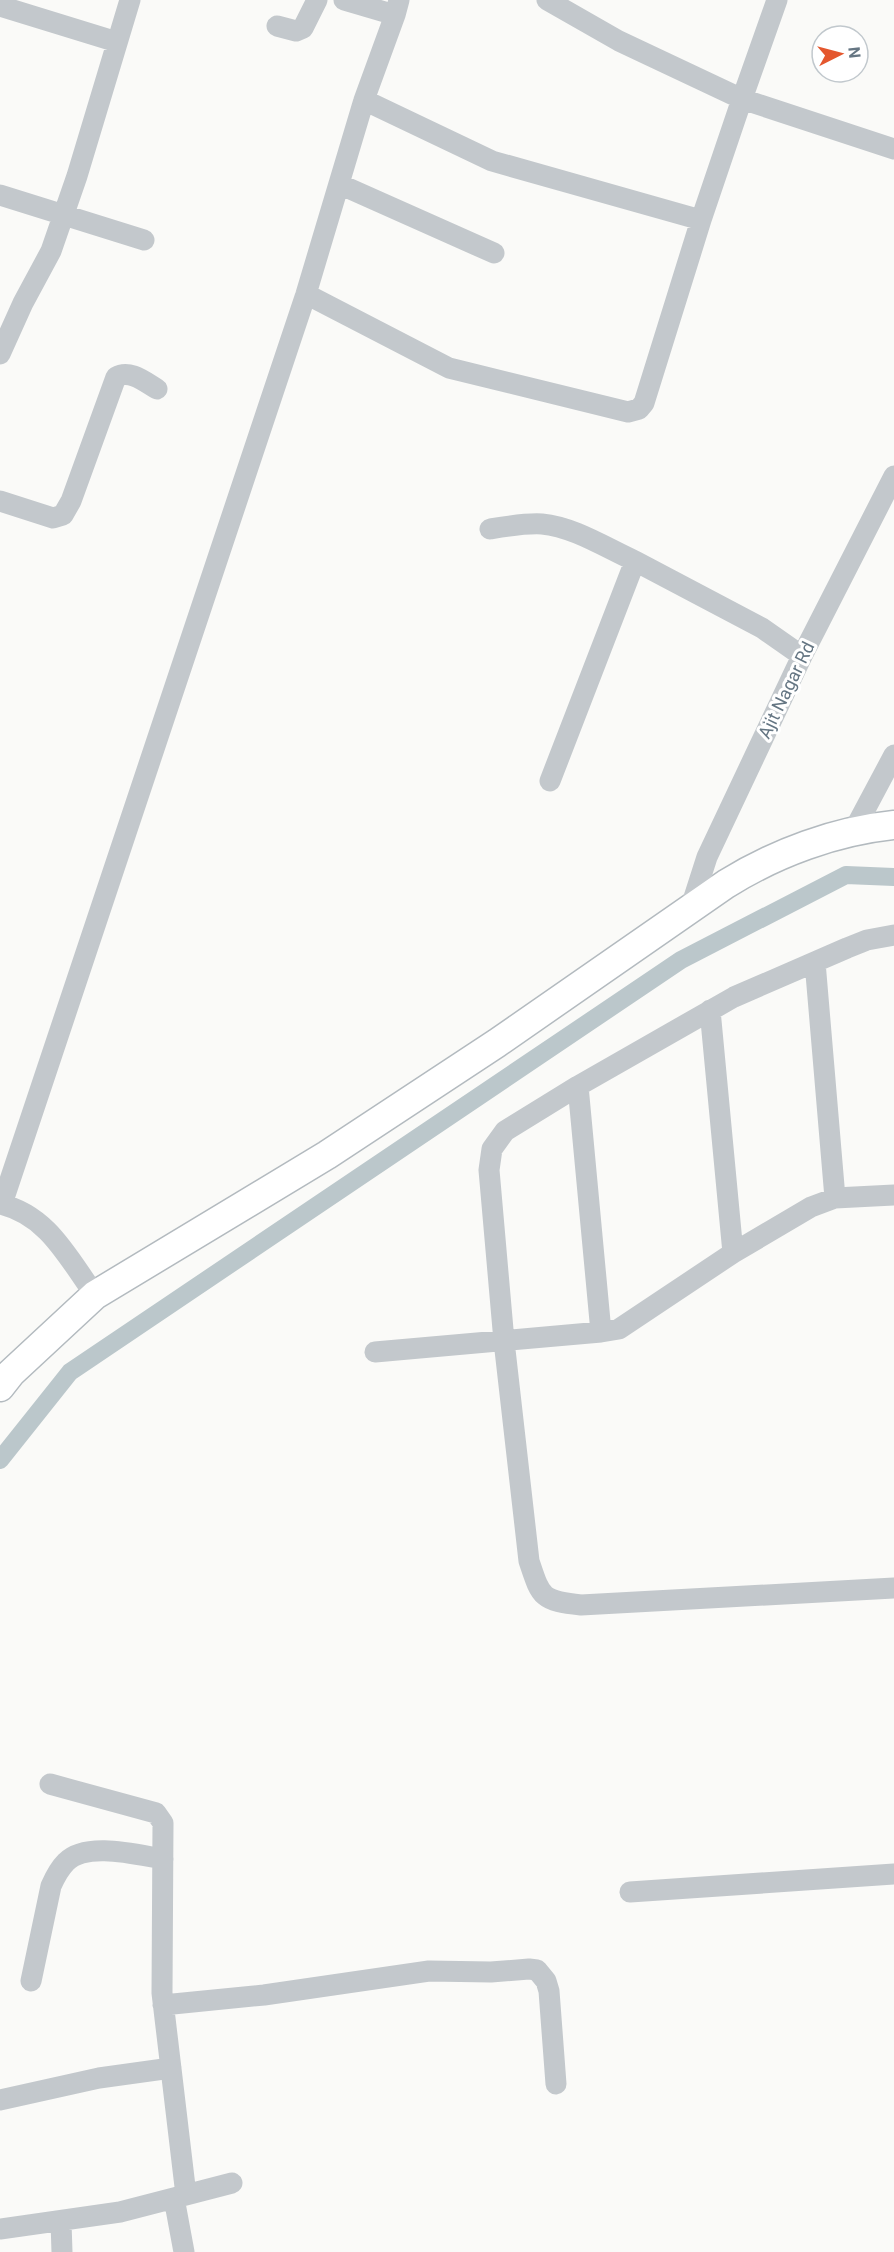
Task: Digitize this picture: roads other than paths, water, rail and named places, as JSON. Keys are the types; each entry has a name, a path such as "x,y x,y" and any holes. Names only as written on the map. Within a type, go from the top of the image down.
{"street":[{"path":"0,354 23,303 51,251 77,176 130,0"},
{"path":"277,26 299,30 306,24 317,0"},
{"path":"95,1296 41,1223 27,1213 1,1204 306,294 364,100 397,7 344,0"},
{"path":"547,0 619,41 742,99 894,149"},
{"path":"306,294 449,368 628,412 634,411 644,403 701,220 777,0"},
{"path":"0,6 117,42"},
{"path":"364,100 492,161 701,220"},
{"path":"339,184 494,253"},
{"path":"0,195 144,240"},
{"path":"0,501 53,518 63,515 71,501 116,377 121,374 130,374 157,389"},
{"name":"Ajit Nagar Rd","path":"690,910 706,857 802,656 894,476"},
{"path":"490,528 527,524 545,525 576,534 635,561 762,628 802,656"},
{"path":"550,781 635,561"},
{"path":"853,832 894,755"},
{"path":"0,1388 11,1373 95,1296 327,1155 497,1043 753,867 779,855 853,832 894,825"},
{"path":"894,935 867,940 710,1010 578,1086 505,1131 492,1149 489,1170 504,1341 529,1560 542,1593 550,1601 580,1605 894,1588"},
{"path":"815,962 835,1198"},
{"path":"710,1010 733,1253"},
{"path":"578,1086 601,1332"},
{"path":"375,1352 619,1329 733,1253 811,1207 835,1198 894,1195"},
{"path":"50,1784 156,1813 163,1823 161,1958 163,2005 171,2068 184,2252"},
{"path":"31,1981 51,1886 67,1860 75,1855 100,1851 163,1859"},
{"path":"630,1892 894,1874"},
{"path":"163,2005 298,1990 429,1971 453,1973 537,1970 546,1981 549,1991 556,2084"},
{"path":"0,2100 99,2078 171,2068"},
{"path":"0,2229 61,2222 120,2211 232,2183"},
{"path":"61,2222 62,2252"}],"waterway":[{"path":"0,1460 70,1372 681,960 846,875 894,877"}]}
